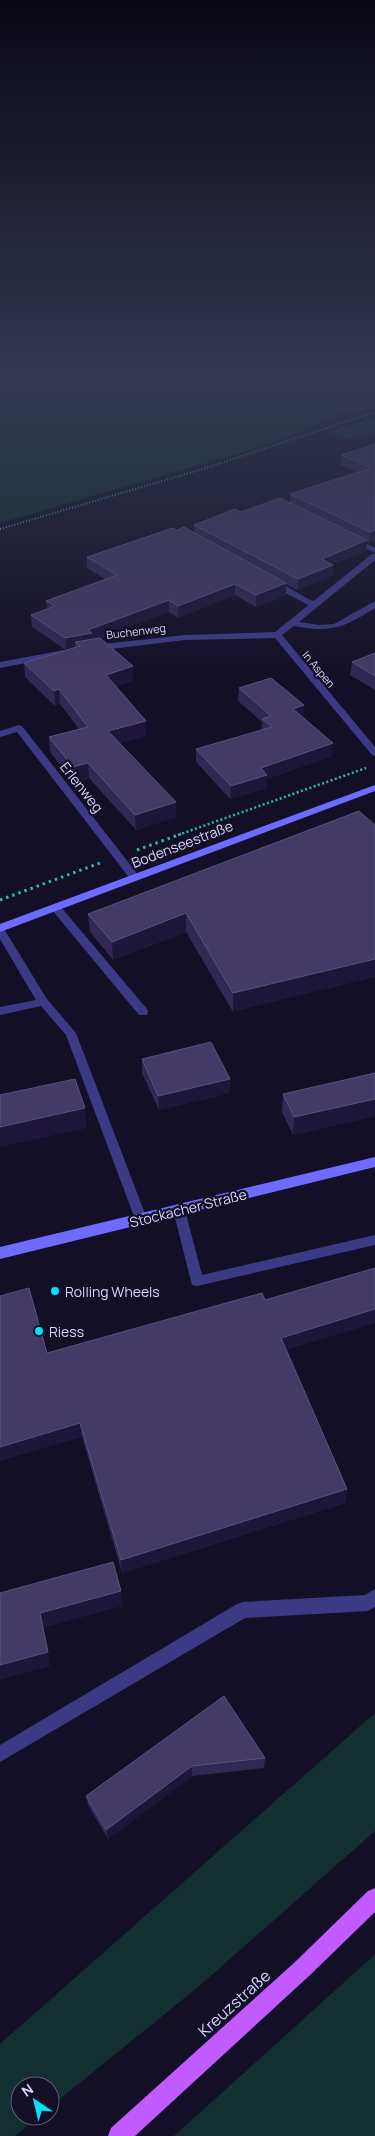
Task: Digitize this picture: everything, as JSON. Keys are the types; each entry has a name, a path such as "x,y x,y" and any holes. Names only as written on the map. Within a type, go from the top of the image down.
{"main road":[{"name":"Kreuzstraße","path":"119,2136 302,1970 375,1898"}],"street":[{"path":"277,635 375,556"},
{"path":"293,623 318,629 330,629 345,623 375,604"},
{"name":"Buchenweg","path":"88,649 181,637 236,634 277,635"},
{"name":"In Aspen","path":"277,635 375,754"},
{"path":"0,665 70,652"},
{"name":"Erlenweg","path":"0,734 18,728 135,878"},
{"name":"Bodenseestraße","path":"0,930 375,788"},
{"name":"Stockacher Straße","path":"0,1253 375,1162"}],"lane":[{"path":"348,537 375,550"},
{"path":"264,578 315,605"},
{"path":"56,908 143,1012"},
{"path":"0,930 43,1002 71,1034 141,1219"},
{"path":"0,1011 43,1002"},
{"path":"179,1210 198,1280 375,1240"},
{"path":"0,1754 243,1610 368,1603 375,1597"}],"path":[{"path":"0,529 182,476"},
{"path":"0,900 375,765"}],"green space":[{"path":"0,476 163,476 0,523"},
{"path":"375,1713 375,1831 197,1988 60,2099 60,2076 10,2076 10,2126 27,2126 15,2136 0,2136 0,2044"},
{"path":"375,1954 375,2136 174,2136 371,1958"}],"building":[{"path":"347,476 375,476 375,530 370,532 290,494"},
{"path":"280,498 367,540 322,559 333,565 298,579 194,525 235,509 241,512"},
{"path":"184,527 286,583 256,595 235,584 178,606 169,600 88,630 92,633 65,638 31,615 55,606 46,601 117,575 87,557 173,528 177,530"},
{"path":"100,638 133,666 106,675 146,721 108,731 176,802 135,815 88,763 73,767 49,737 88,727 59,689 54,691 24,663 80,646 75,642"},
{"path":"375,653 375,676 352,662"},
{"path":"271,678 304,705 293,709 333,743 261,768 267,775 231,786 196,749 272,727 262,719 271,716 239,688"},
{"path":"359,811 375,825 375,959 233,993 186,913 112,942 88,914"},
{"path":"211,1042 230,1079 158,1096 142,1059"},
{"path":"375,1073 375,1099 294,1117 283,1094"},
{"path":"75,1079 85,1108 0,1127 0,1095"},
{"path":"375,1268 375,1309 281,1338 347,1489 121,1560 80,1423 0,1447 0,1296 29,1288 47,1353 262,1293 265,1300"},
{"path":"113,1562 121,1591 40,1613 48,1652 0,1665 0,1593"},
{"path":"224,1696 265,1758 192,1766 106,1830 86,1796"}],"place":[{"name":"Rolling Wheels","path":"55,1291"},
{"name":"Riess","path":"39,1331"}]}
